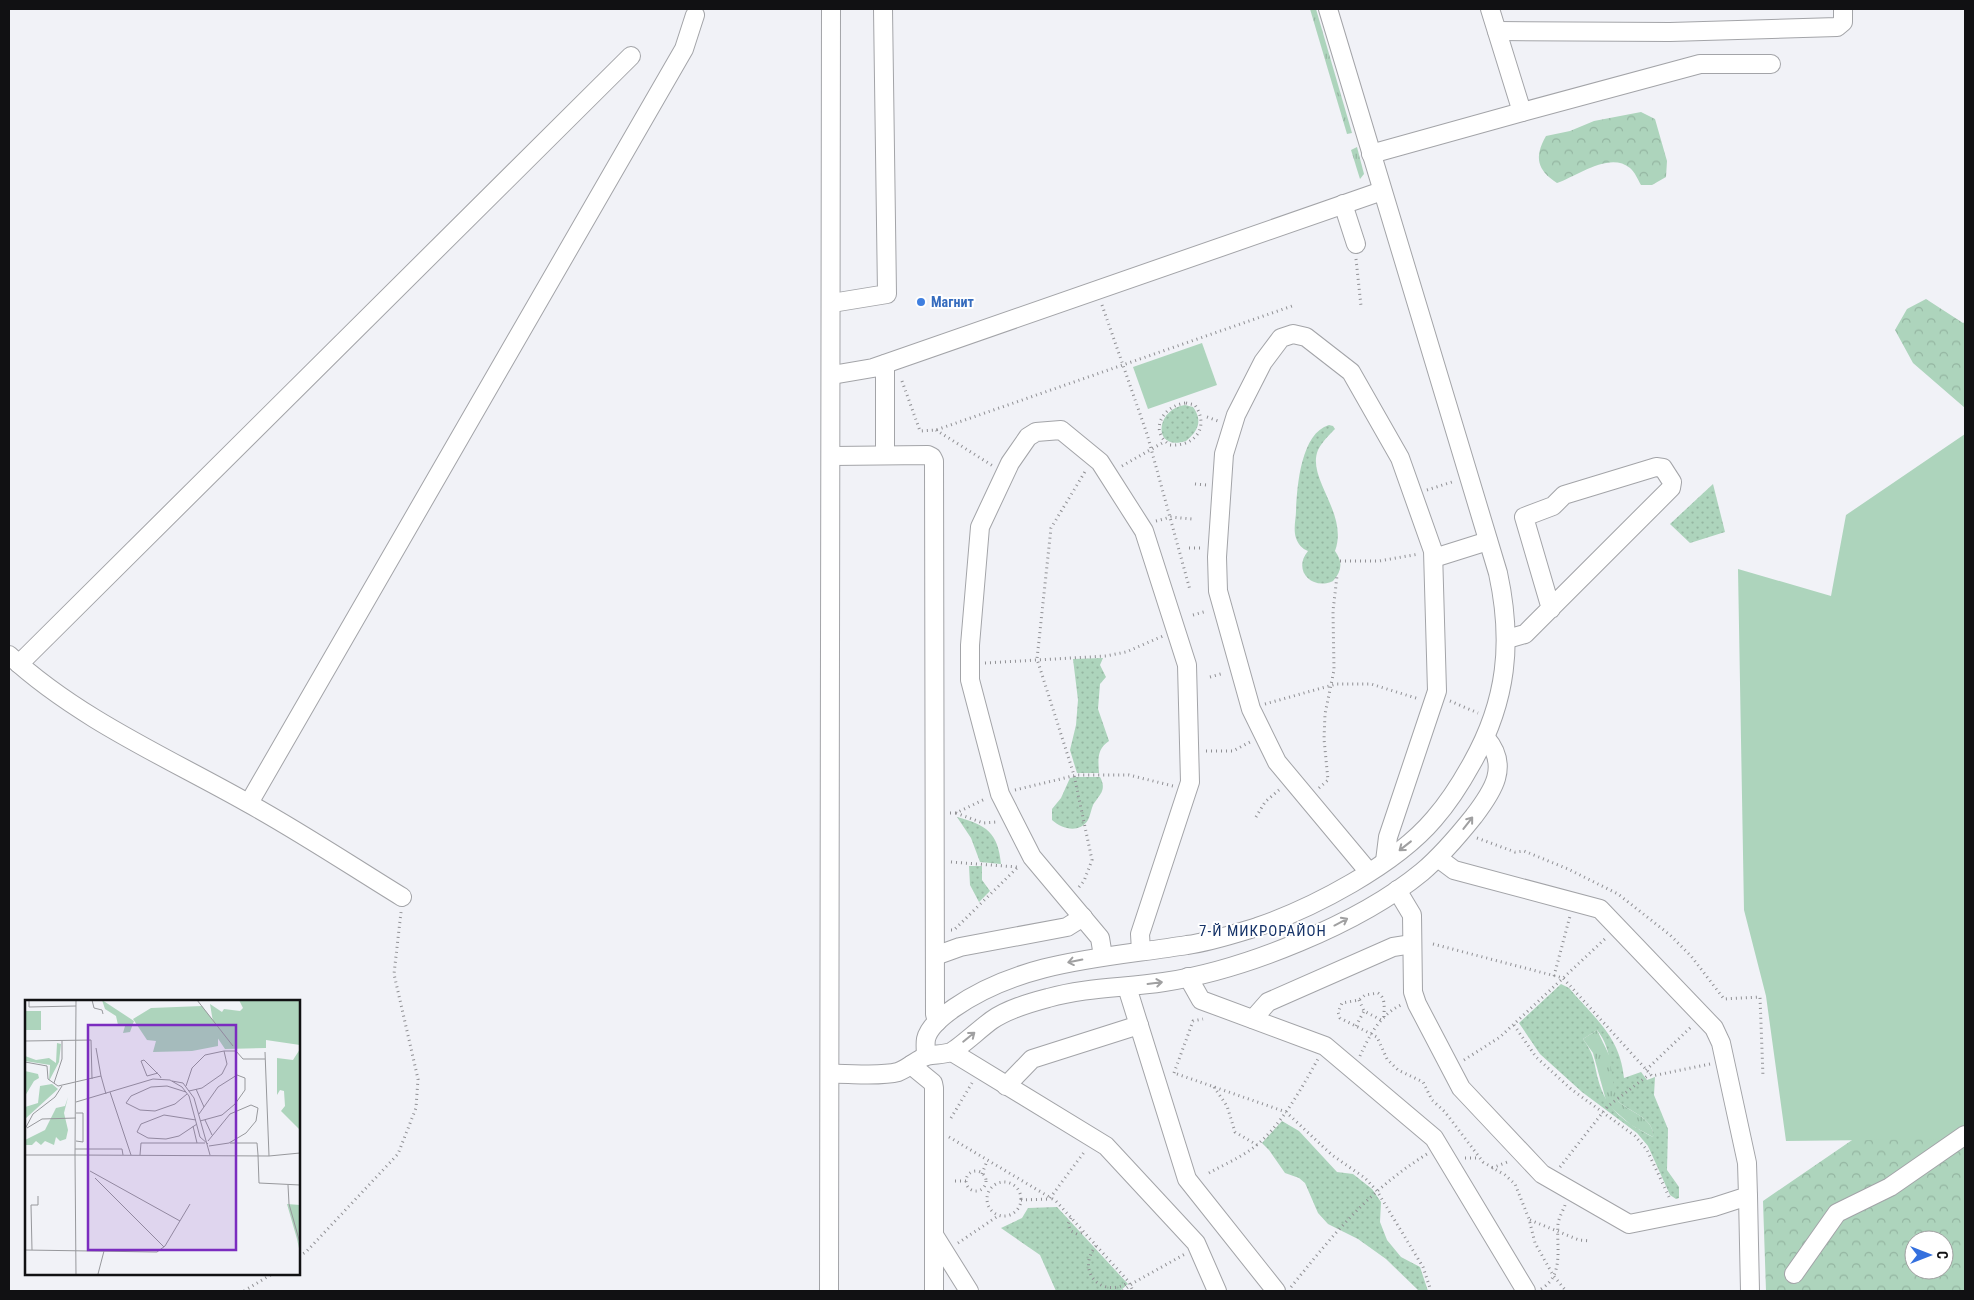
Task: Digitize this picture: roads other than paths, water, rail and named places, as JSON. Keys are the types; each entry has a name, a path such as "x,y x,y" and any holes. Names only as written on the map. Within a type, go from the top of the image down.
{"street":[{"path":"829,1291 832,456 831,9"},
{"path":"832,303 887,294 883,9"},
{"path":"934,1291 938,1132 934,1085 919,1061 926,1038 937,1022 965,1001 1022,974 1058,964 1104,956 1189,945 1258,926 1306,906 1368,872 1418,836 1433,820 1458,788 1486,738 1494,715 1504,676 1507,639 1503,599 1488,541 1328,9"},
{"path":"1490,9 1522,112"},
{"path":"1497,31 1670,32 1837,27 1843,22 1843,9"},
{"path":"249,803 684,49 695,15"},
{"path":"402,897 249,803 111,728 34,678 14,659 631,56"},
{"path":"1371,154 1700,64 1770,64"},
{"path":"832,375 873,368 1382,191"},
{"path":"1343,204 1356,244"},
{"path":"1368,872 1277,762 1251,710 1218,591 1217,556 1224,454 1241,406 1263,362 1282,338 1293,334 1300,334 1351,372 1400,458 1433,555 1437,691 1385,845 1385,861"},
{"path":"885,455 890,362"},
{"path":"1104,956 1100,938 1032,858 1000,794 970,680 980,527 1005,473 1031,433 1057,430 1065,432 1100,462 1141,526 1188,665 1190,782 1140,934 1141,951"},
{"path":"832,456 928,455 934,461 934,862 935,1014 937,1022"},
{"path":"1507,639 1525,634 1672,488 1672,482 1662,468 1656,466 1564,495 1553,506 1524,516 1550,609"},
{"path":"1433,555 1488,541"},
{"path":"830,1074 891,1073 919,1061 952,1052 994,1018 1022,1006 1051,997 1091,989 1127,987 1188,977 1282,950 1332,927 1397,890 1438,858 1488,798 1497,778 1498,762 1493,747 1486,738"},
{"path":"1438,858 1454,870 1593,906 1606,913 1719,1035 1747,1163 1750,1291"},
{"path":"1397,890 1412,915 1414,999 1461,1088 1542,1174 1629,1224 1714,1207 1748,1196"},
{"path":"935,956 960,947 1067,927 1083,917"},
{"path":"1253,1019 1268,1002 1393,947 1412,944"},
{"path":"1188,977 1201,1000 1325,1046 1434,1138 1526,1291"},
{"path":"1127,987 1188,1179 1276,1291"},
{"path":"1006,1086 1032,1059 1139,1025"},
{"path":"952,1052 1106,1146 1196,1244 1217,1291"},
{"path":"1794,1274 1836,1213 1890,1187 1965,1135"},
{"path":"934,1235 969,1291"}],"place":[{"name":"Магнит","path":"921,302"}],"district":[{"name":"7-Й МИКРОРАЙОН","path":"1263,931"}]}
